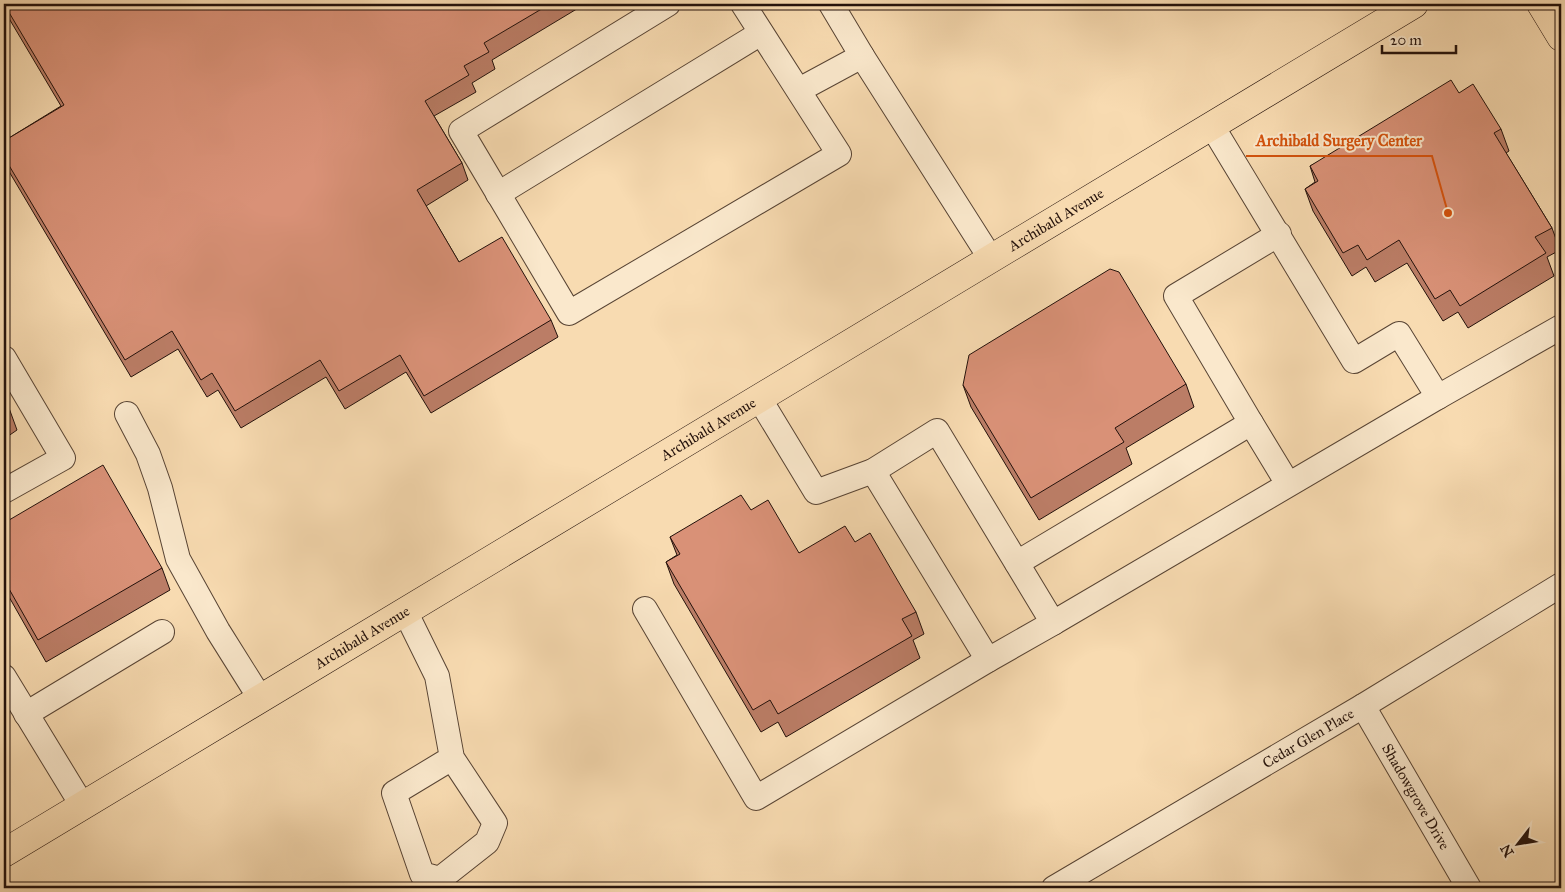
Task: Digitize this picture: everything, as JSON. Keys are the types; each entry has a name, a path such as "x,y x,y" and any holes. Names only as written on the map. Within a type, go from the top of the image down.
{"main road":[{"name":"Archibald Avenue","path":"4,853 1414,4"},
{"path":"1541,4 1561,37"}],"street":[{"path":"668,4 461,132 569,313 839,154 743,4"},
{"path":"831,4 991,259"},
{"path":"498,194 761,33"},
{"path":"799,90 862,56"},
{"path":"1212,126 1354,361 1399,334 1438,397"},
{"path":"1279,234 1176,296 1288,484"},
{"path":"644,609 756,798 1288,484 1561,327"},
{"path":"4,358 63,458 4,491"},
{"path":"759,398 816,492 873,471 937,430 1053,622"},
{"path":"126,414 148,454 160,488 178,559 218,631 260,698"},
{"path":"1017,563 1251,423"},
{"path":"873,471 988,660"},
{"name":"Cedar Glen Place","path":"1054,888 1363,706 1561,585"},
{"path":"405,611 438,676 452,758 496,823 487,842 440,879 422,874 394,793 452,758"},
{"path":"16,709 162,632"},
{"path":"4,677 16,709 82,805"},
{"name":"Shadowgrove Drive","path":"1363,706 1469,888"}],"building":[{"path":"4,4 550,4 484,43 489,52 464,66 469,75 425,101 462,163 417,190 459,262 502,237 551,320 424,396 400,355 339,391 320,360 235,411 212,373 201,380 172,331 125,360 4,157 4,141 64,105"},
{"path":"1451,80 1459,93 1473,84 1501,129 1494,133 1552,228 1535,237 1546,253 1460,306 1450,290 1435,299 1399,240 1367,260 1358,245 1343,253 1305,189 1318,181 1310,166"},
{"path":"1110,269 1119,272 1186,384 1115,428 1124,442 1031,498 963,385 969,355"},
{"path":"4,399 9,408 4,412"},
{"path":"103,465 162,568 38,640 4,580 4,523"},
{"path":"741,495 751,510 768,500 799,553 845,526 855,542 870,533 916,612 902,619 912,636 778,714 770,700 753,710 666,562 680,554 670,537"}],"place":[{"name":"Archibald Surgery Center","path":"1448,213"}]}
